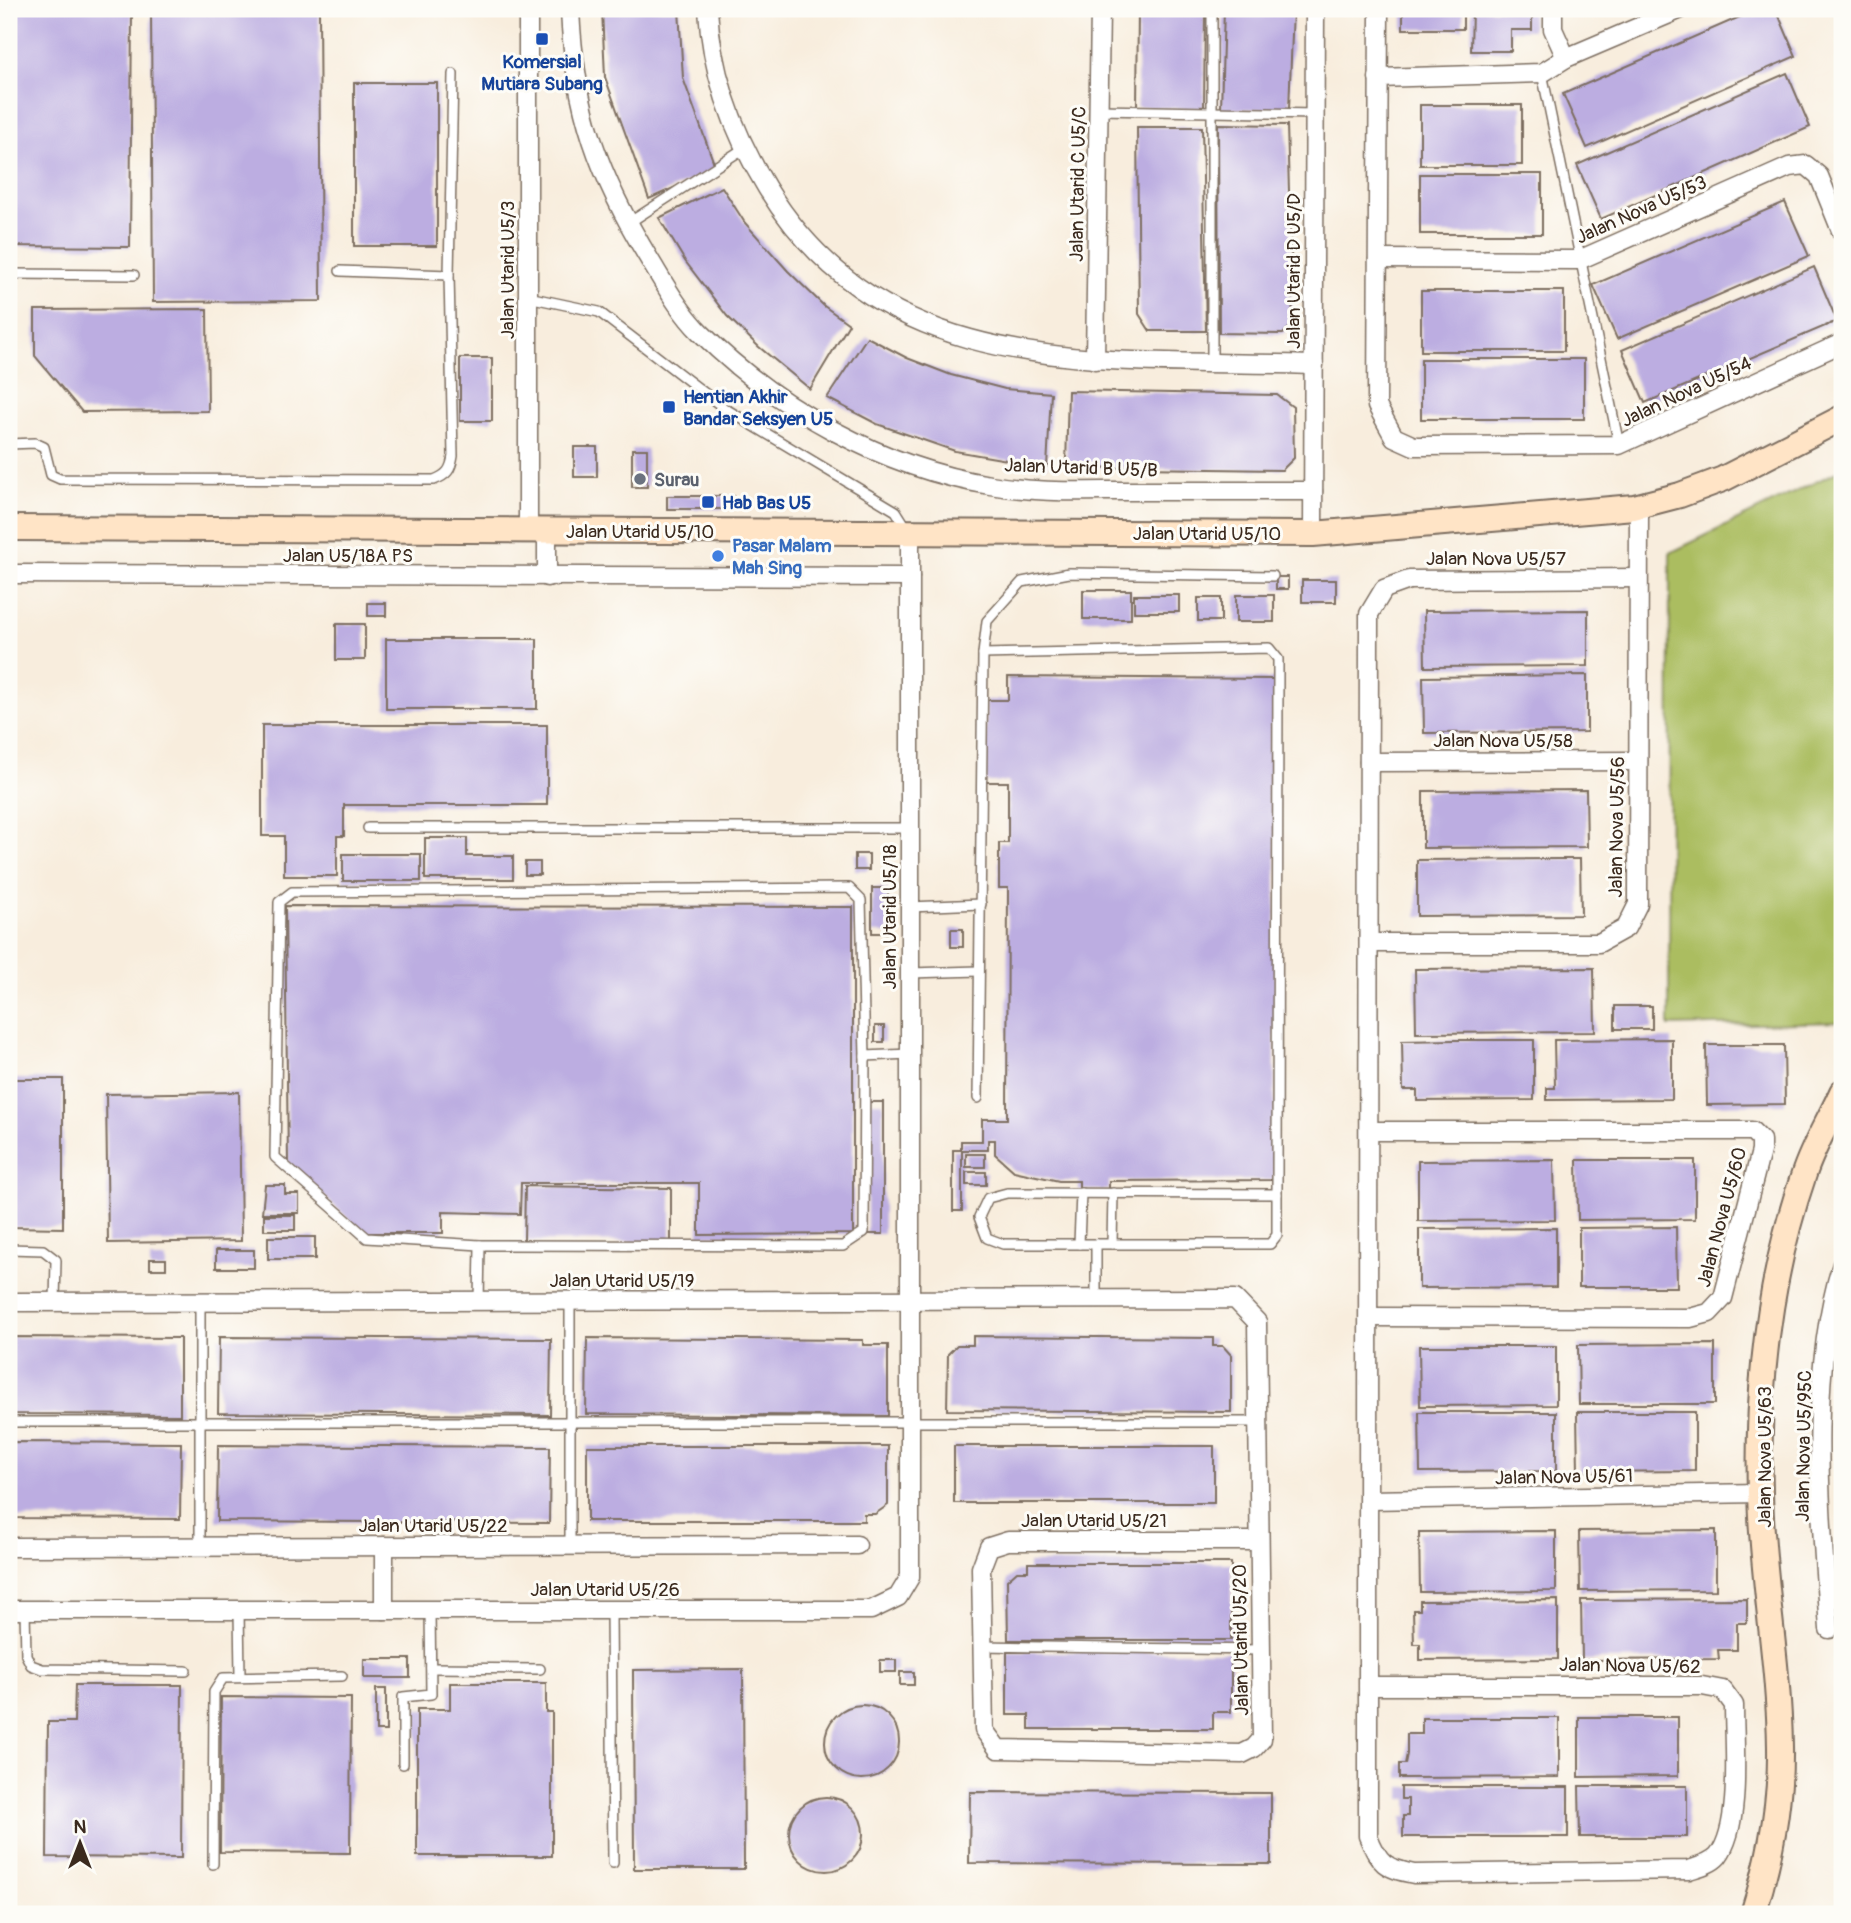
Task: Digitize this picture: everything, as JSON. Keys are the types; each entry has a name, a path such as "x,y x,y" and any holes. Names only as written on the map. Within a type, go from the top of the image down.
{"street":[{"name":"Jalan Utarid U5/3","path":"528,9 528,298 537,530 547,577"},
{"name":"Jalan Utarid B U5/B","path":"570,9 572,64 586,123 602,171 627,224 662,281 698,330 753,379 801,412 870,448 928,470 990,485 1053,491 1313,491"},
{"path":"708,9 717,71 743,149 786,219 818,253 874,298 932,329 1010,351 1095,360 1212,360 1314,365"},
{"name":"Jalan Utarid C U5/C","path":"1095,360 1100,9"},
{"name":"Jalan Utarid D U5/D","path":"1313,534 1315,9"},
{"path":"1378,259 1379,9"},
{"path":"1553,9 1553,29 1566,58"},
{"path":"1378,78 1542,73 1566,58 1681,9"},
{"name":"Jalan Nova U5/53","path":"1378,259 1579,260 1789,167 1806,165 1819,176 1842,233"},
{"name":"Jalan Nova U5/54","path":"1378,259 1377,406 1394,437 1414,446 1619,445 1842,343"},
{"name":"Jalan Utarid U5/10","path":"9,528 1313,534 1639,505 1680,495 1723,479 1842,418"},
{"name":"Jalan Nova U5/56","path":"1369,943 1599,943 1626,928 1638,904 1639,505"},
{"name":"Jalan Utarid U5/18","path":"910,532 910,1301"},
{"name":"Jalan U5/18A PS","path":"9,575 910,577"},
{"name":"Jalan Nova U5/57","path":"1369,762 1369,614 1384,589 1409,580 1638,578"},
{"name":"Jalan Nova U5/58","path":"1369,762 1638,761"},
{"path":"1368,1685 1369,762"},
{"name":"Jalan Nova U5/63","path":"1753,1914 1766,1872 1774,1829 1780,1748 1760,1493 1766,1340 1780,1258 1804,1172 1842,1092"},
{"name":"Jalan Nova U5/60","path":"1369,1131 1752,1131 1761,1140 1761,1151 1723,1298 1709,1313 1690,1318 1369,1317"},
{"name":"Jalan Nova U5/95C","path":"1829,1629 1821,1477 1822,1403 1828,1336 1842,1264"},
{"name":"Jalan Utarid U5/19","path":"9,1302 1235,1299"},
{"name":"Jalan Utarid U5/20","path":"981,1646 984,1730 998,1749 1242,1754 1254,1748 1262,1738 1257,1322 1235,1299"},
{"name":"Jalan Utarid U5/26","path":"17,1610 871,1610 898,1597 910,1577 910,1301"},
{"name":"Jalan Nova U5/61","path":"1369,1500 1760,1493"},
{"name":"Jalan Utarid U5/21","path":"981,1646 981,1568 989,1547 1009,1541 1259,1541"},
{"name":"Jalan Utarid U5/22","path":"9,1547 857,1545"},
{"path":"384,1546 384,1610"},
{"name":"Jalan Nova U5/62","path":"1368,1685 1702,1685 1723,1689 1734,1705 1732,1825 1718,1856 1689,1870 1414,1874 1392,1870 1377,1858 1368,1836 1368,1685"},
{"path":"1736,1914 1766,1872"},
{"path":"1765,1914 1766,1872"}],"lane":[{"path":"1212,9 1212,360"},
{"path":"1542,73 1619,445"},
{"path":"9,444 35,443 44,447 51,475 60,479 434,480 445,475 452,467 453,456 449,275 453,74"},
{"path":"1099,110 1315,114"},
{"path":"627,224 743,149"},
{"path":"340,271 449,275"},
{"path":"9,274 134,275"},
{"path":"528,298 599,312 724,408 896,511 910,532"},
{"path":"978,1098 983,654 987,621 1022,582 1069,573 1273,576"},
{"path":"983,654 1269,649 1278,659 1277,1236 1270,1244 1003,1244 987,1238 979,1217 988,1198 1007,1193 1277,1194"},
{"path":"368,828 910,828"},
{"path":"849,888 861,900 865,1056 864,1232 843,1246 480,1245 367,1238 275,1157 279,902 292,892 849,888"},
{"path":"910,907 981,904"},
{"path":"910,973 979,971"},
{"path":"865,1056 910,1054"},
{"path":"1079,1244 1081,1193"},
{"path":"1112,1244 1113,1193"},
{"path":"1096,1244 1096,1300"},
{"path":"479,1302 480,1245"},
{"path":"9,1249 43,1250 56,1260 55,1302"},
{"path":"200,1302 200,1546"},
{"path":"570,1302 570,1545"},
{"path":"9,1422 1258,1422"},
{"path":"17,1610 26,1655 31,1665 42,1669 186,1671"},
{"path":"239,1610 240,1677"},
{"path":"403,1764 402,1699 406,1696 430,1696 430,1610"},
{"path":"611,1610 613,1863"},
{"path":"981,1646 1261,1650"},
{"path":"431,1668 540,1669"},
{"path":"213,1864 214,1692 223,1678 342,1676"}],"green space":[{"path":"1842,469 1842,1022 1669,1026 1670,553"}],"building":[{"path":"9,9 132,9 130,247 9,246"},
{"path":"151,9 319,9 321,301 153,302"},
{"path":"602,9 679,9 683,78 716,169 649,199 605,77"},
{"path":"1138,9 1205,9 1204,109 1137,107"},
{"path":"1224,9 1293,9 1289,109 1221,109"},
{"path":"1403,9 1463,9 1463,29 1403,29"},
{"path":"1472,9 1532,9 1532,30 1511,30 1511,51 1471,51"},
{"path":"1758,9 1776,9 1796,56 1587,148 1563,94"},
{"path":"1787,73 1810,127 1601,219 1577,165"},
{"path":"354,83 437,83 437,246 354,246"},
{"path":"1420,105 1522,105 1522,165 1420,165"},
{"path":"1218,124 1287,125 1293,324 1283,334 1219,333"},
{"path":"1137,127 1202,127 1206,331 1150,331 1139,314"},
{"path":"1420,174 1542,174 1542,234 1420,234"},
{"path":"722,187 745,223 788,271 824,306 849,324 810,389 759,347 727,316 685,261 659,218"},
{"path":"1785,202 1809,256 1617,339 1593,285"},
{"path":"1814,267 1837,321 1645,403 1622,350"},
{"path":"1421,291 1564,291 1564,351 1421,351"},
{"path":"207,309 208,411 82,412 35,356 35,310"},
{"path":"867,337 907,358 951,375 1005,389 1051,393 1047,467 955,451 877,424 827,398"},
{"path":"460,358 492,358 492,421 460,421"},
{"path":"1421,359 1584,359 1584,419 1421,419"},
{"path":"1068,391 1277,395 1293,407 1294,458 1282,470 1066,467"},
{"path":"574,447 597,447 597,477 574,477"},
{"path":"632,449 647,449 647,487 632,487"},
{"path":"667,496 734,496 734,509 667,509"},
{"path":"1276,577 1288,577 1288,589 1276,589"},
{"path":"1302,580 1336,580 1336,602 1302,602"},
{"path":"1083,590 1131,590 1131,619 1083,619"},
{"path":"1134,595 1179,595 1179,612 1134,612"},
{"path":"1236,595 1274,595 1274,622 1236,622"},
{"path":"1198,598 1221,598 1221,621 1198,621"},
{"path":"368,603 386,603 386,616 368,616"},
{"path":"1588,610 1588,666 1425,667 1424,611"},
{"path":"336,624 365,624 365,660 336,660"},
{"path":"386,639 537,639 537,709 386,709"},
{"path":"1587,675 1587,732 1424,733 1423,677"},
{"path":"1008,677 1277,679 1274,1180 1109,1181 1109,1190 1079,1190 1079,1181 1059,1181 1014,1171 995,1154 995,1140 988,1140 988,1150 962,1150 962,1211 953,1211 953,1150 961,1150 961,1141 982,1141 982,1119 1007,1119 1008,888 999,888 999,843 1008,843 1008,782 986,782 986,700 1008,700"},
{"path":"262,725 547,725 547,805 344,805 344,836 337,836 337,876 284,876 284,836 262,836"},
{"path":"1586,790 1587,847 1423,848 1423,791"},
{"path":"425,838 467,838 467,856 513,856 513,879 425,879"},
{"path":"343,854 421,854 421,881 343,881"},
{"path":"855,854 869,854 869,870 855,870"},
{"path":"1580,859 1581,915 1417,916 1417,860"},
{"path":"525,862 540,862 540,875 525,875"},
{"path":"872,888 888,888 888,933 872,933"},
{"path":"285,906 853,907 853,1234 699,1235 699,1183 521,1183 520,1214 443,1212 443,1233 364,1233 288,1163"},
{"path":"951,929 963,929 963,947 951,947"},
{"path":"1594,968 1595,1032 1416,1033 1415,969"},
{"path":"1615,1006 1652,1006 1652,1029 1615,1029"},
{"path":"875,1026 884,1026 884,1042 875,1042"},
{"path":"1672,1039 1672,1099 1547,1100 1547,1088 1555,1088 1554,1040"},
{"path":"1534,1040 1534,1100 1417,1101 1417,1090 1403,1090 1402,1041"},
{"path":"1706,1045 1784,1045 1785,1104 1707,1105"},
{"path":"9,1079 63,1079 63,1228 9,1227"},
{"path":"239,1092 241,1241 108,1243 106,1094"},
{"path":"867,1102 883,1102 883,1234 867,1234"},
{"path":"966,1154 985,1154 985,1167 966,1167"},
{"path":"1554,1160 1555,1220 1418,1221 1418,1161"},
{"path":"1577,1160 1695,1160 1695,1219 1578,1220"},
{"path":"966,1172 986,1172 986,1185 966,1185"},
{"path":"265,1185 285,1185 285,1194 299,1194 299,1213 262,1213"},
{"path":"525,1186 671,1188 671,1242 524,1241"},
{"path":"264,1215 295,1215 295,1230 264,1230"},
{"path":"1676,1227 1677,1287 1579,1287 1579,1228"},
{"path":"1556,1228 1556,1287 1419,1288 1419,1229"},
{"path":"268,1237 315,1237 315,1259 268,1259"},
{"path":"216,1250 254,1250 254,1268 216,1268"},
{"path":"150,1259 166,1259 166,1269 150,1269"},
{"path":"973,1336 1213,1338 1213,1346 1223,1346 1231,1355 1231,1412 947,1410 948,1354 957,1345 973,1345"},
{"path":"9,1337 180,1338 180,1415 9,1414"},
{"path":"219,1337 551,1339 550,1415 218,1413"},
{"path":"587,1338 863,1340 863,1345 888,1345 888,1416 586,1414"},
{"path":"1715,1344 1715,1404 1579,1404 1578,1345"},
{"path":"1419,1346 1556,1346 1556,1405 1420,1406"},
{"path":"1419,1412 1556,1412 1556,1471 1420,1472"},
{"path":"1577,1412 1695,1412 1695,1471 1578,1472"},
{"path":"9,1442 181,1443 180,1519 9,1518"},
{"path":"218,1445 550,1447 549,1523 217,1521"},
{"path":"587,1446 888,1446 888,1505 875,1514 864,1514 864,1521 587,1521"},
{"path":"954,1446 1214,1446 1214,1503 954,1503"},
{"path":"1716,1530 1716,1590 1580,1591 1579,1531"},
{"path":"1556,1531 1556,1591 1420,1592 1419,1532"},
{"path":"1028,1563 1231,1563 1231,1640 1008,1640 1007,1580 1017,1571 1028,1571"},
{"path":"1747,1599 1747,1623 1737,1623 1737,1650 1718,1650 1719,1659 1582,1660 1581,1600"},
{"path":"1558,1600 1558,1659 1420,1660 1420,1644 1414,1644 1413,1610 1420,1610 1420,1601"},
{"path":"1007,1652 1231,1652 1231,1712 1213,1712 1213,1729 1029,1729 1029,1715 1007,1715"},
{"path":"364,1659 410,1659 410,1678 364,1678"},
{"path":"880,1660 896,1660 896,1672 880,1672"},
{"path":"743,1669 744,1869 634,1869 633,1670"},
{"path":"900,1672 914,1672 914,1685 900,1685"},
{"path":"450,1683 546,1683 546,1712 552,1712 552,1856 417,1856 417,1709 450,1709"},
{"path":"75,1685 182,1685 181,1858 47,1857 48,1722 74,1722"},
{"path":"376,1689 386,1689 386,1731 376,1731"},
{"path":"221,1697 351,1698 350,1853 220,1852"},
{"path":"855,1705 869,1705 883,1711 893,1721 899,1742 897,1756 883,1773 869,1779 855,1779 841,1773 831,1763 825,1749 825,1735 831,1721 841,1711"},
{"path":"1579,1717 1678,1717 1678,1776 1579,1777"},
{"path":"1422,1718 1559,1718 1559,1777 1399,1778 1399,1764 1405,1764 1407,1754 1407,1734 1422,1734"},
{"path":"1579,1786 1687,1786 1687,1837 1580,1837"},
{"path":"1401,1787 1568,1787 1568,1837 1403,1837 1403,1816 1408,1816 1408,1799 1401,1799"},
{"path":"970,1792 1271,1793 1271,1864 969,1863"},
{"path":"819,1797 833,1797 847,1803 857,1813 863,1834 861,1848 847,1865 833,1871 819,1871 805,1865 795,1855 789,1841 789,1827 795,1813 805,1803"}],"place":[{"name":"Komersial Mutiara Subang","path":"542,39"},
{"name":"Hentian Akhir Bandar Seksyen U5","path":"669,407"},
{"name":"Surau","path":"640,479"},
{"name":"Hab Bas U5","path":"708,502"},
{"name":"Pasar Malam Mah Sing","path":"718,556"}]}
